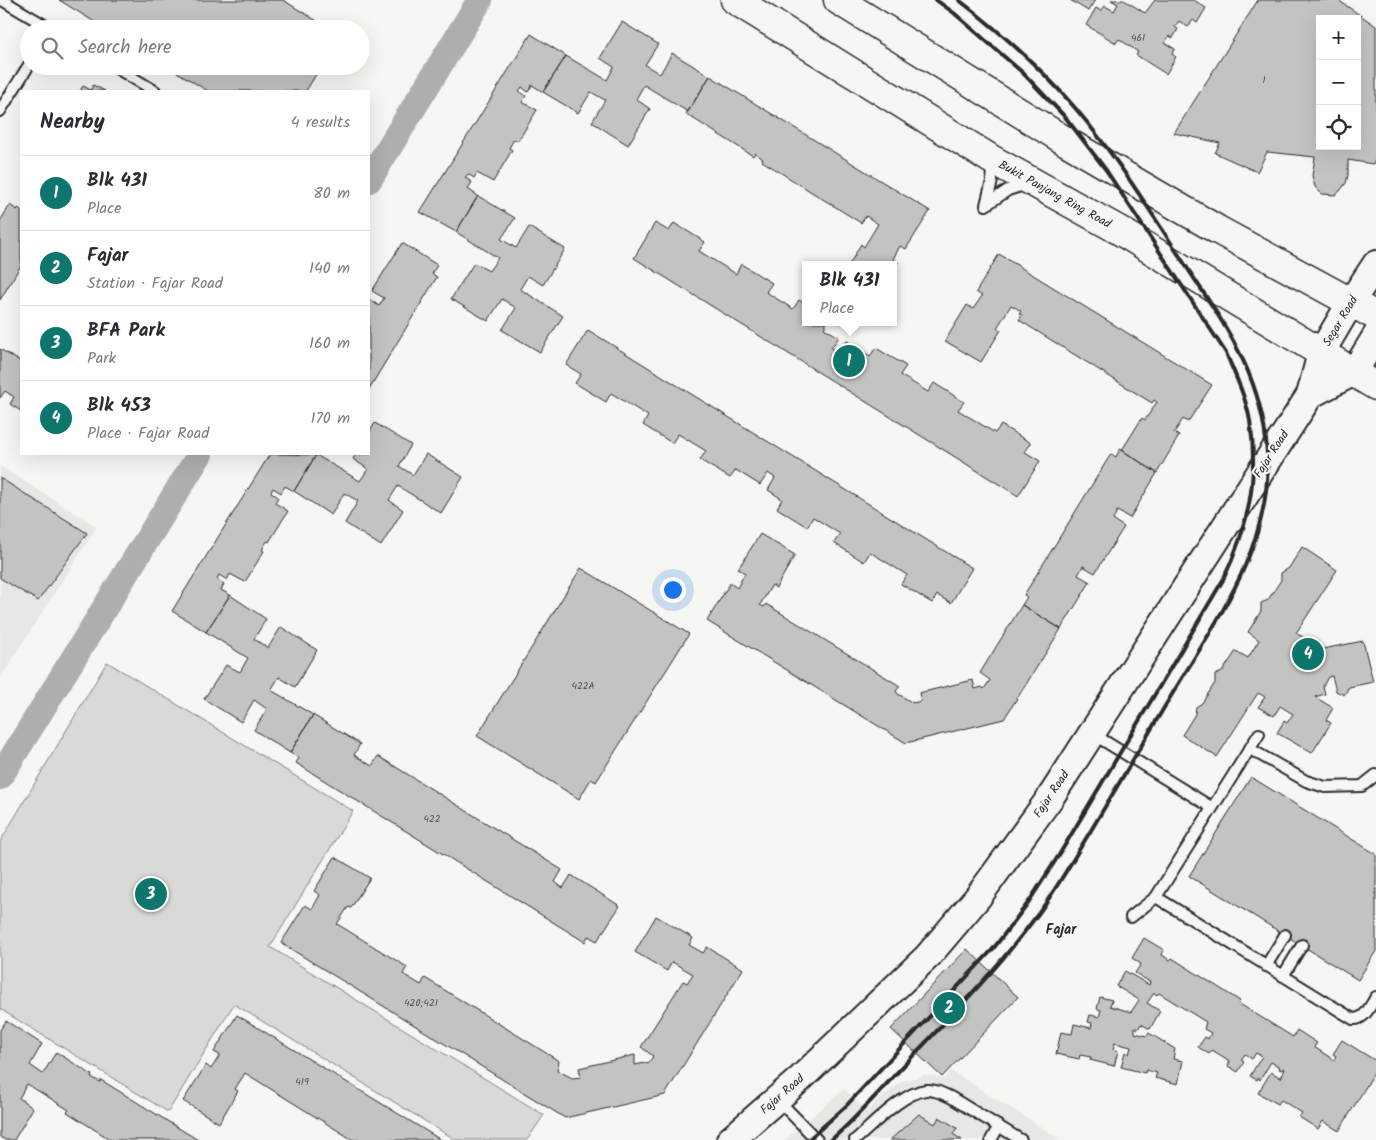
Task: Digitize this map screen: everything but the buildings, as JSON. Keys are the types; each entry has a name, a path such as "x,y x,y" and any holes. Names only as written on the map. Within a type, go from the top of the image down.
{"main road":[{"name":"Bukit Panjang Ring Road","path":"735,0 991,158 1117,229 1365,379"},
{"path":"838,0 1067,142 1218,230 1376,316"}],"street":[{"name":"Segar Road","path":"1321,353 1376,264"},
{"path":"1365,379 1376,336"},
{"name":"Fajar Road","path":"730,1140 800,1079 934,949 978,897 1050,798 1090,733 1310,395 1321,353"},
{"name":"Fajar Road","path":"1310,395 1365,379"}],"lane":[{"path":"2,0 36,20"},
{"path":"0,112 23,75"},
{"path":"128,75 153,90"},
{"path":"991,158 992,181 986,205 1008,190 1032,182"},
{"path":"1090,733 1211,807"},
{"path":"1131,917 1156,896 1259,734"},
{"path":"1250,748 1306,781 1325,787 1362,786 1376,776"},
{"path":"1156,896 1353,1019 1358,1020 1363,1017 1376,996"},
{"path":"1266,966 1285,935"},
{"path":"1283,976 1302,946"},
{"path":"855,1140 902,1100 927,1090 940,1092 952,1098 1021,1140"},
{"path":"777,1098 817,1140"},
{"path":"991,1140 999,1126"}],"shaded area":[{"path":"0,466 97,527 0,678"},
{"path":"107,662 353,811 270,947 544,1115 527,1140 456,1140 234,1004 168,1112 0,1009 0,842"},
{"path":"951,1071 1062,1140 785,1140 844,1089 867,1111 903,1081 924,1075 944,1079"}],"waterway":[{"path":"370,178 480,0"},
{"path":"0,777 199,455"}],"railway":[{"path":"808,1140 845,1107 993,949 1028,903 1059,855 1223,580 1232,561 1245,522 1252,483 1253,463 1250,421 1243,395 1226,353 1106,170 1066,118 1023,73 954,13 936,0"},
{"path":"831,1140 861,1111 976,989 1008,953 1052,894 1201,647 1236,585 1250,554 1260,521 1267,487 1267,452 1264,424 1258,398 1239,352 1214,308 1133,184 1091,127 1021,52 959,0"}],"place":[{"name":"Blk 431","path":"849,361"},
{"name":"Blk 453","path":"1308,654"},
{"name":"BFA Park","path":"151,894"},
{"name":"Fajar","path":"949,1008"}],"district":[{"name":"Fajar","path":"1061,929"}]}
